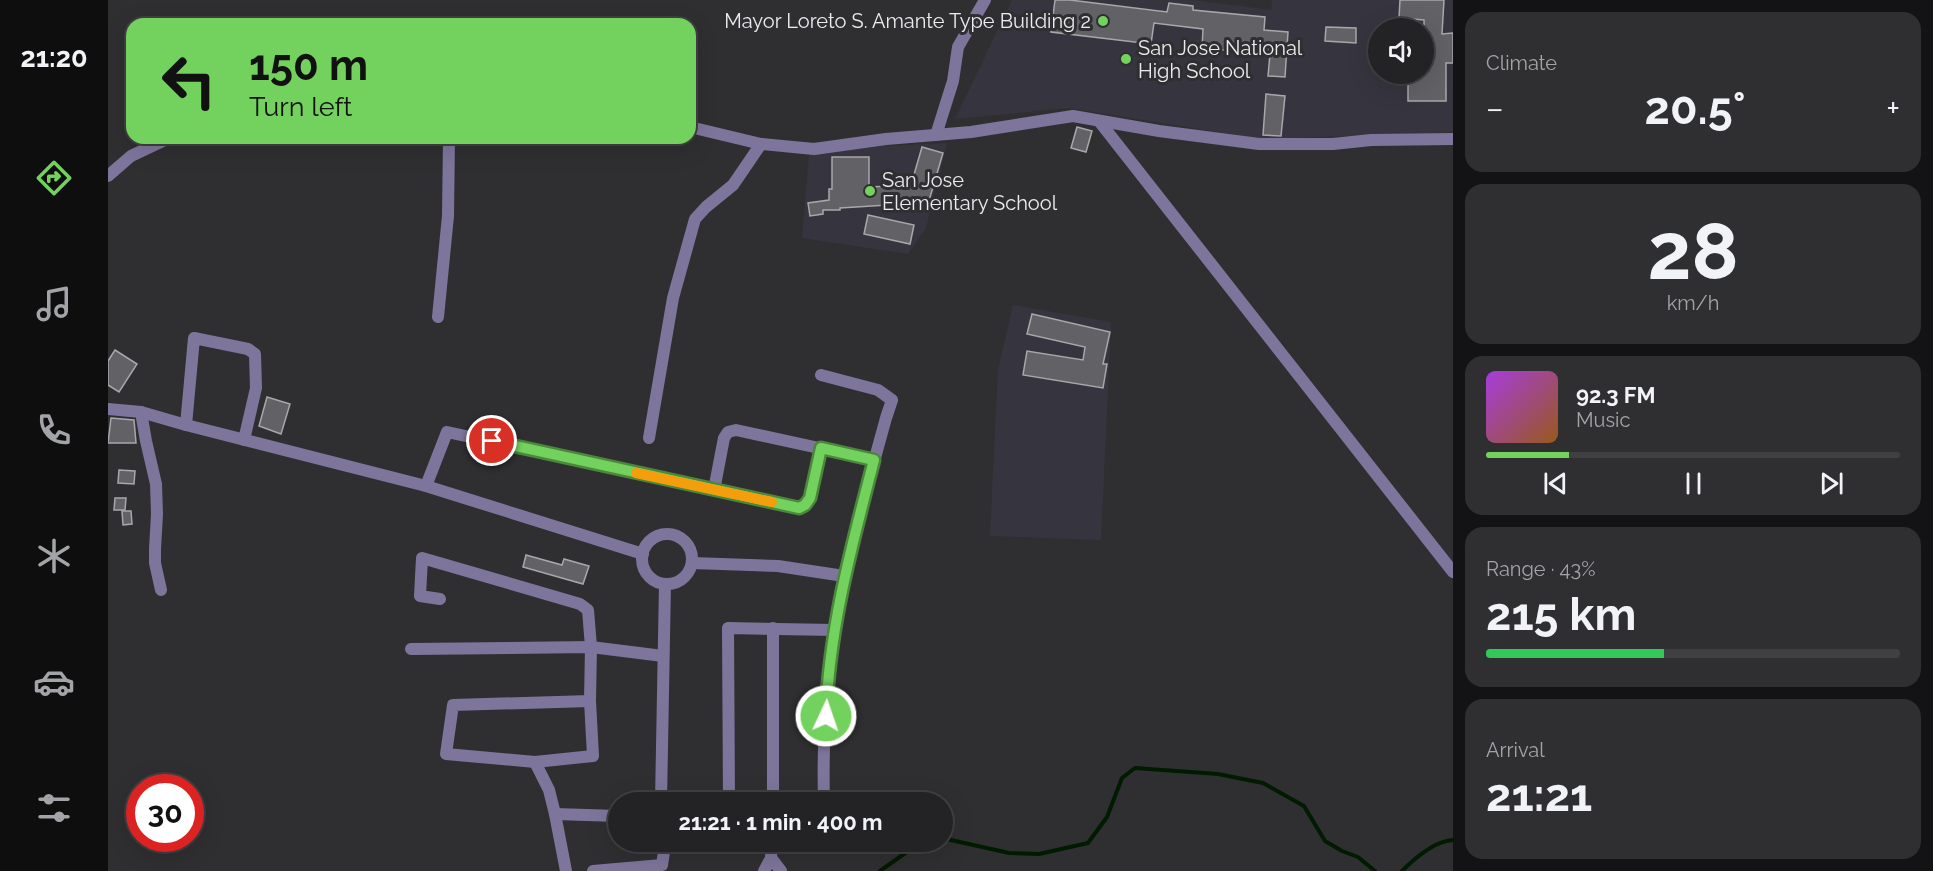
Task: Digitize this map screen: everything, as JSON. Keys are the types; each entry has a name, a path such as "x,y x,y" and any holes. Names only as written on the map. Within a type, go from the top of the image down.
{"street":[{"path":"936,135 953,81 958,47 985,0"},
{"path":"696,128 761,144 814,149 971,132 1073,116 1259,144 1333,144 1371,140 1453,139"},
{"path":"1100,121 1453,572"},
{"path":"108,176 131,156 156,144"},
{"path":"438,317 448,216 449,144"},
{"path":"649,438 673,298 695,219 733,185 761,144"},
{"path":"186,425 194,338 248,349 255,354 256,388 244,440"},
{"path":"821,375 878,390 892,400 844,576 834,630 827,694 824,792"},
{"path":"108,409 141,412 426,486 643,554"},
{"path":"141,412 156,484 155,563 161,590"},
{"path":"714,490 724,438 728,432 736,430 874,460"},
{"path":"426,486 447,432 799,508 805,505 810,498 821,448"},
{"path":"667,534 676,535 689,546 692,563 690,570 680,581 665,584 650,577 643,563 643,554 651,540 667,534"},
{"path":"440,599 420,596 422,558 580,604 588,610 591,647 590,701 593,756 535,762 446,754 453,705 590,701"},
{"path":"692,563 778,566 844,576"},
{"path":"661,792 665,584"},
{"path":"729,792 728,628 834,630"},
{"path":"773,628 773,792"},
{"path":"411,649 591,647 663,656"},
{"path":"535,762 549,790 566,871"},
{"path":"555,814 608,816"},
{"path":"593,871 662,865 664,852"},
{"path":"764,871 771,858 771,852"},
{"path":"771,858 781,871"}],"shaded area":[{"name":"San Jose National High School","path":"1012,0 1193,0 1271,10 1272,0 1453,0 1453,132 1261,139 1069,108 955,119"},
{"name":"San Jose Elementary School","path":"947,143 926,228 908,254 802,238 809,154 881,146"},
{"path":"1013,305 1111,322 1101,540 990,536 998,370"}],"building":[{"path":"1055,0 1167,12 1169,3 1193,6 1193,10 1265,17 1264,30 1288,32 1285,77 1268,76 1270,54 1202,48 1203,29 1154,23 1151,44 1051,32"},
{"path":"1400,0 1444,0 1442,34 1453,33 1453,63 1446,63 1446,101 1408,101 1408,84 1434,84 1434,18 1399,18"},
{"path":"1326,27 1356,28 1356,43 1325,41"},
{"path":"1266,94 1285,96 1281,136 1263,135"},
{"path":"1077,127 1092,131 1086,152 1071,148"},
{"path":"922,147 943,153 926,211 904,204 823,210 823,214 810,216 808,203 829,200 829,189 832,189 832,157 869,157 869,187 911,185"},
{"path":"868,215 914,225 910,244 864,234"},
{"path":"1032,314 1110,332 1103,364 1107,364 1103,388 1023,375 1027,351 1083,360 1085,347 1027,334"},
{"path":"115,350 137,364 119,392 108,385 108,361"},
{"path":"267,397 290,404 281,434 259,426"},
{"path":"111,418 134,420 136,443 108,443"},
{"path":"119,470 135,471 134,484 118,483"},
{"path":"115,498 126,498 125,510 114,510"},
{"path":"122,511 131,511 132,524 123,525"},
{"path":"526,555 562,565 564,559 589,566 583,584 523,567"}],"waterway":[{"path":"953,840 1009,853 1039,854 1088,843 1107,817 1122,778 1135,768 1218,774 1263,783 1304,806 1325,841 1358,857 1375,871"},
{"path":"1402,871 1432,847 1453,840"},
{"path":"880,871 907,852"}],"slow traffic":[{"path":"636,473 772,502"}],"place":[{"name":"Mayor Loreto S. Amante Type Building 2","path":"1103,21"},
{"name":"San Jose National High School","path":"1126,59"},
{"name":"San Jose Elementary School","path":"870,191"}],"route":[{"path":"492,441 799,508 805,505 810,498 821,448 874,460 844,576 831,652 826,716"}]}
